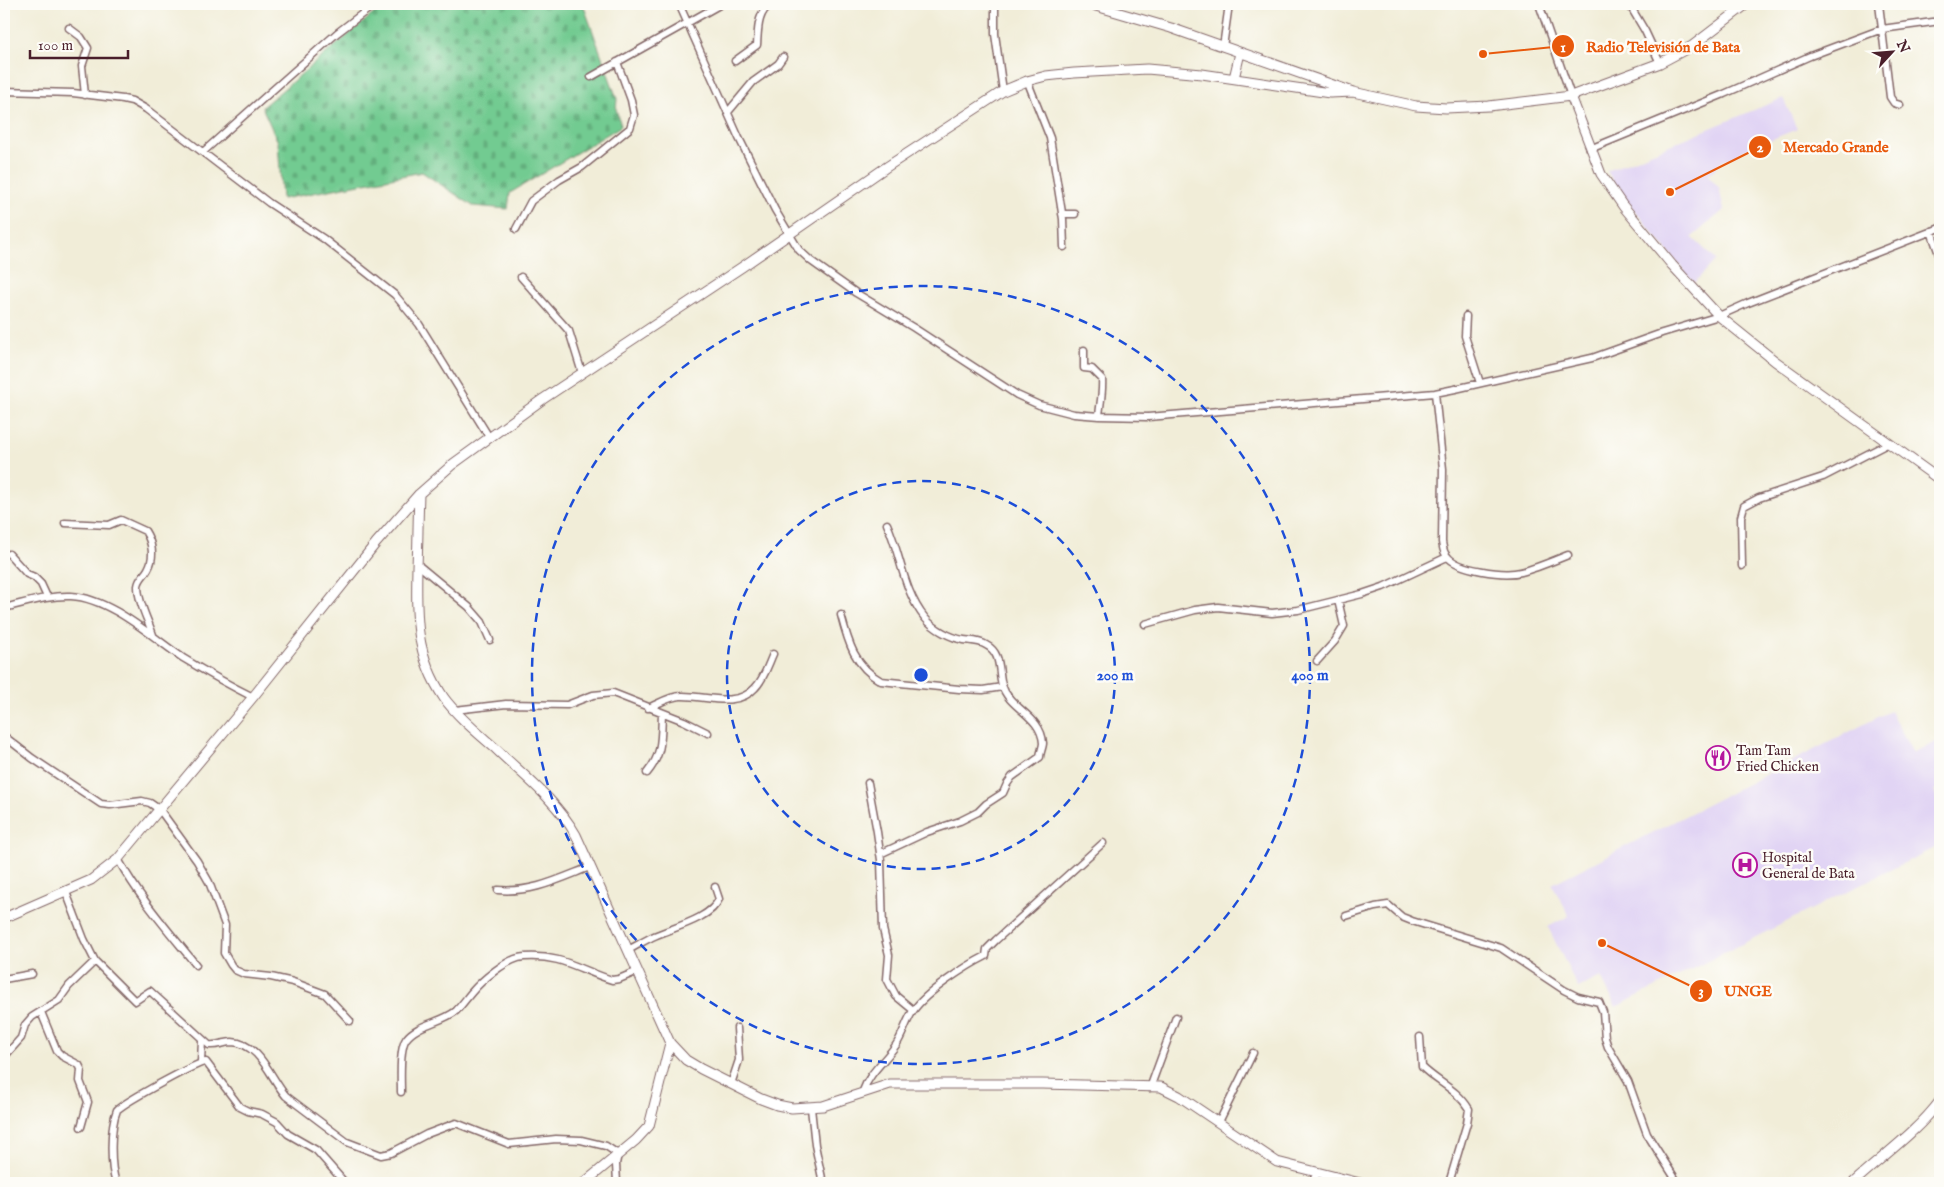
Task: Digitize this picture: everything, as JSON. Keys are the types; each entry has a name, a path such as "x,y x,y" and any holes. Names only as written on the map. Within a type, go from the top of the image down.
{"main road":[{"path":"1088,4 1171,28 1353,92 1416,106 1446,108 1489,106 1571,96 1660,63 1692,46 1747,4"},
{"path":"1234,78 1240,53"},
{"path":"4,918 36,906 91,880 118,858 253,697 376,543 419,494 453,464 582,373 885,168 1003,91 1027,80 1074,72 1147,69 1234,78 1330,93 1353,92"},
{"path":"1571,96 1601,174 1624,206 1672,265 1719,316 1775,361 1940,480"},
{"path":"419,494 417,624 421,648 437,686 455,710 561,812 576,835 670,1044 686,1060 731,1084 777,1105 792,1108 811,1108 835,1103 890,1084 1042,1084 1161,1087 1219,1122 1252,1147 1277,1162 1317,1174 1360,1183"},
{"path":"584,1183 636,1140 649,1126 670,1044"},
{"path":"1853,1183 1894,1148 1931,1113 1940,1101"}],"street":[{"path":"4,18 5,4"},
{"path":"203,152 338,33 375,4"},
{"path":"679,4 775,210 799,250 834,278 1017,395 1039,405 1074,414 1148,417 1435,393 1592,358 1662,333 1719,316 1940,228"},
{"path":"591,77 721,4"},
{"path":"735,61 757,45 760,20 766,6 772,4"},
{"path":"995,4 996,34 1003,91"},
{"path":"1223,46 1229,4"},
{"path":"1540,4 1571,96"},
{"path":"1629,4 1646,31 1660,63"},
{"path":"1879,4 1890,97 1894,103 1900,105"},
{"path":"1590,149 1724,94 1810,56 1882,29 1940,21"},
{"path":"69,28 81,37 88,48 82,66 85,94"},
{"path":"728,112 753,82 778,64 784,57"},
{"path":"516,229 531,201 582,167 630,128 634,115 632,100 617,62"},
{"path":"1027,80 1050,138 1062,214 1064,246"},
{"path":"4,91 85,94 132,101 146,109 269,203 324,239 395,295 419,324 489,437"},
{"path":"1062,214 1075,214"},
{"path":"1931,231 1940,256"},
{"path":"521,277 569,330 582,373"},
{"path":"1466,316 1465,336 1467,348 1480,383"},
{"path":"1084,350 1084,368 1092,369 1102,379 1103,392 1100,400 1099,416"},
{"path":"1435,393 1443,469 1442,542 1447,557 1475,569 1490,573 1506,573 1519,572 1568,555"},
{"path":"1742,566 1741,517 1744,506 1759,498 1823,477 1889,443"},
{"path":"65,523 108,525 121,520 145,531 152,547 152,560 140,579 138,587 140,600 154,636"},
{"path":"880,854 927,832 960,821 978,812 986,804 1003,793 1012,777 1040,757 1043,743 1035,722 1011,702 1002,687 998,657 994,651 986,645 953,637 926,620 908,590 895,544 887,524"},
{"path":"9,554 27,574 34,577 41,584 47,597"},
{"path":"1145,624 1196,610 1218,607 1246,612 1272,613 1298,610 1384,587 1447,557"},
{"path":"418,564 469,607 482,622 490,640"},
{"path":"4,608 47,597 72,596 84,598 114,610 182,657 253,697"},
{"path":"1317,661 1335,641 1344,626 1338,600"},
{"path":"840,615 849,645 870,675 882,680 959,689 983,690 1002,687"},
{"path":"648,708 671,697 728,700 747,694 761,680 774,654"},
{"path":"455,710 506,704 567,705 603,693 613,693 684,721 708,733"},
{"path":"647,773 656,763 660,749 662,713"},
{"path":"4,736 32,758 101,804 110,805 142,801 150,803 160,810 197,861 209,882 223,920 224,953 231,965 244,974 293,982 325,994 350,1021"},
{"path":"868,783 878,832 883,930 889,955 887,979 896,996 913,1010"},
{"path":"863,1092 868,1078 897,1044 913,1010 968,965 986,956 987,949 996,940 1103,844"},
{"path":"118,858 130,881 165,929 196,965"},
{"path":"498,890 516,891 528,889 590,867"},
{"path":"628,950 703,915 719,899 715,887"},
{"path":"66,892 84,939 95,961 135,1001 150,991 210,1046 230,1042 246,1047 261,1059 286,1096 348,1142 381,1155 391,1153 427,1134 456,1123 509,1144 556,1139 581,1140 606,1146 618,1154 616,1164 617,1183"},
{"path":"1346,916 1388,905 1402,917 1412,921 1501,948 1564,990 1578,997 1599,1002 1603,1012 1604,1038 1628,1081 1647,1134 1678,1183"},
{"path":"401,1092 400,1073 405,1041 412,1033 456,1011 472,991 495,971 512,960 522,957 563,960 612,980 638,971"},
{"path":"4,1057 21,1038 25,1025 40,1012 59,1000 69,986 95,961"},
{"path":"4,979 32,974"},
{"path":"40,1012 57,1051 62,1056 79,1064 81,1070 80,1081 88,1102 81,1127"},
{"path":"1150,1088 1176,1017"},
{"path":"731,1084 739,1060 736,1028"},
{"path":"1420,1037 1422,1067 1428,1073 1444,1082 1469,1109 1467,1123 1449,1183"},
{"path":"201,1062 202,1040"},
{"path":"1219,1122 1253,1053"},
{"path":"116,1183 112,1147 114,1117 117,1110 201,1062 206,1062 211,1066 240,1107 262,1114 277,1122 288,1134 316,1150 345,1183"},
{"path":"811,1108 815,1145 823,1183"},
{"path":"1311,1183 1317,1174"}],"shaded area":[{"path":"1783,98 1797,129 1745,150 1722,162 1708,175 1719,188 1724,210 1692,237 1716,260 1694,283 1622,195 1607,171"},
{"name":"Hospital General de Bata","path":"1890,711 1913,753 1940,740 1940,788 1934,791 1940,805 1940,845 1616,1007 1601,977 1578,988 1548,927 1569,916 1552,884"}],"green space":[{"path":"385,4 583,4 617,99 616,109 621,126 510,193 508,209 473,206 422,172 282,199 278,142 262,107"}],"place":[{"name":"Radio Televisión de Bata","path":"1483,54"},
{"name":"Mercado Grande","path":"1670,192"},
{"name":"Tam Tam Fried Chicken","path":"1718,758"},
{"name":"Hospital General de Bata","path":"1745,865"},
{"name":"UNGE","path":"1602,943"}]}
